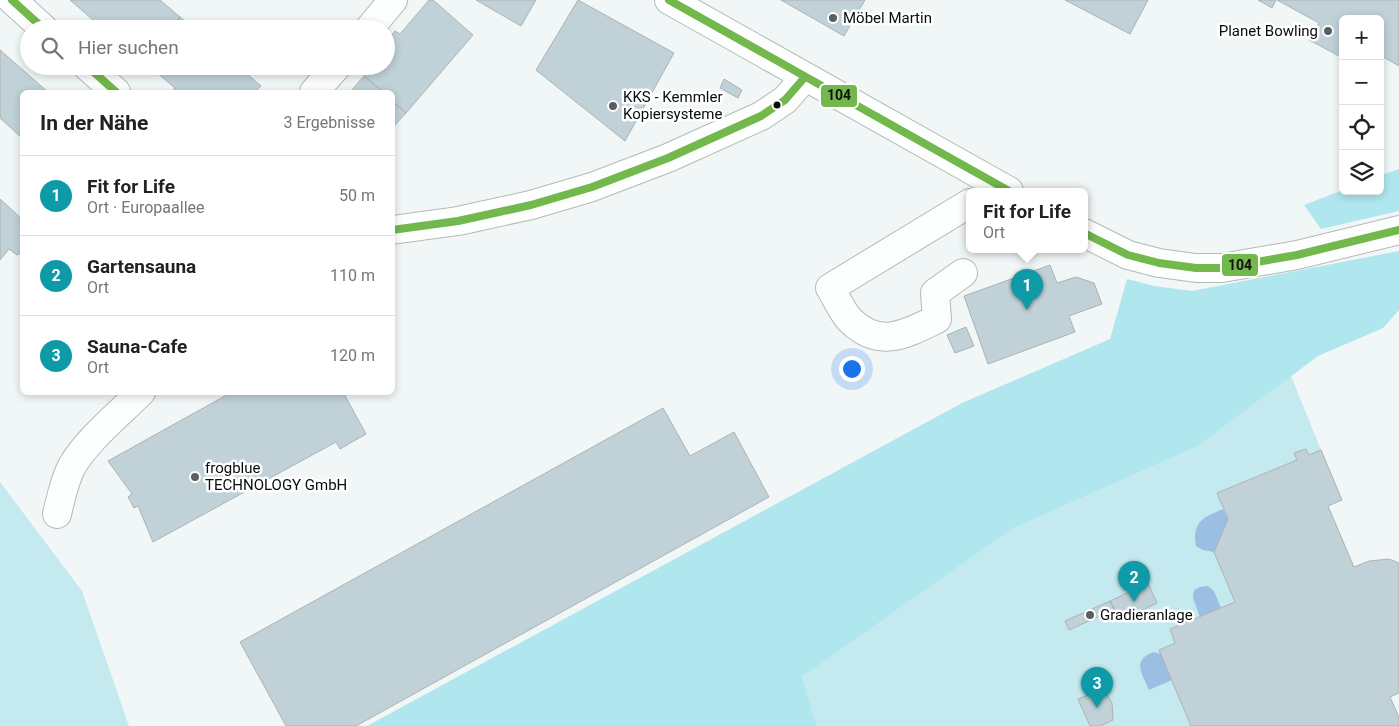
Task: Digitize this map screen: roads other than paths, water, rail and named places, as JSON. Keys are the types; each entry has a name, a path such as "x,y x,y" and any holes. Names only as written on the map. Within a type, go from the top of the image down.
{"street":[{"path":"12,0 34,20"},
{"path":"376,20 393,0"},
{"path":"669,0 994,188"},
{"path":"96,75 114,90"},
{"path":"316,90 329,75"},
{"path":"395,230 458,221 522,207 592,187 668,158 761,116 785,100 805,77"},
{"path":"963,273 935,293 937,319 906,334 884,338 868,334 850,321 830,288 966,205"},
{"path":"1088,235 1128,255 1159,263 1196,268 1222,268 1297,255 1399,230"},
{"path":"57,514 62,489 72,466 84,448 137,395"}],"place":[{"name":"Möbel Martin","path":"833,18"},
{"name":"Planet Bowling","path":"1328,31"},
{"name":"KKS - Kemmler Kopiersysteme","path":"613,106"},
{"name":"Fit for Life","path":"1027,310"},
{"name":"frogblue TECHNOLOGY GmbH","path":"195,477"},
{"name":"Gartensauna","path":"1134,602"},
{"name":"Gradieranlage","path":"1090,615"},
{"name":"Sauna-Cafe","path":"1097,708"}]}
